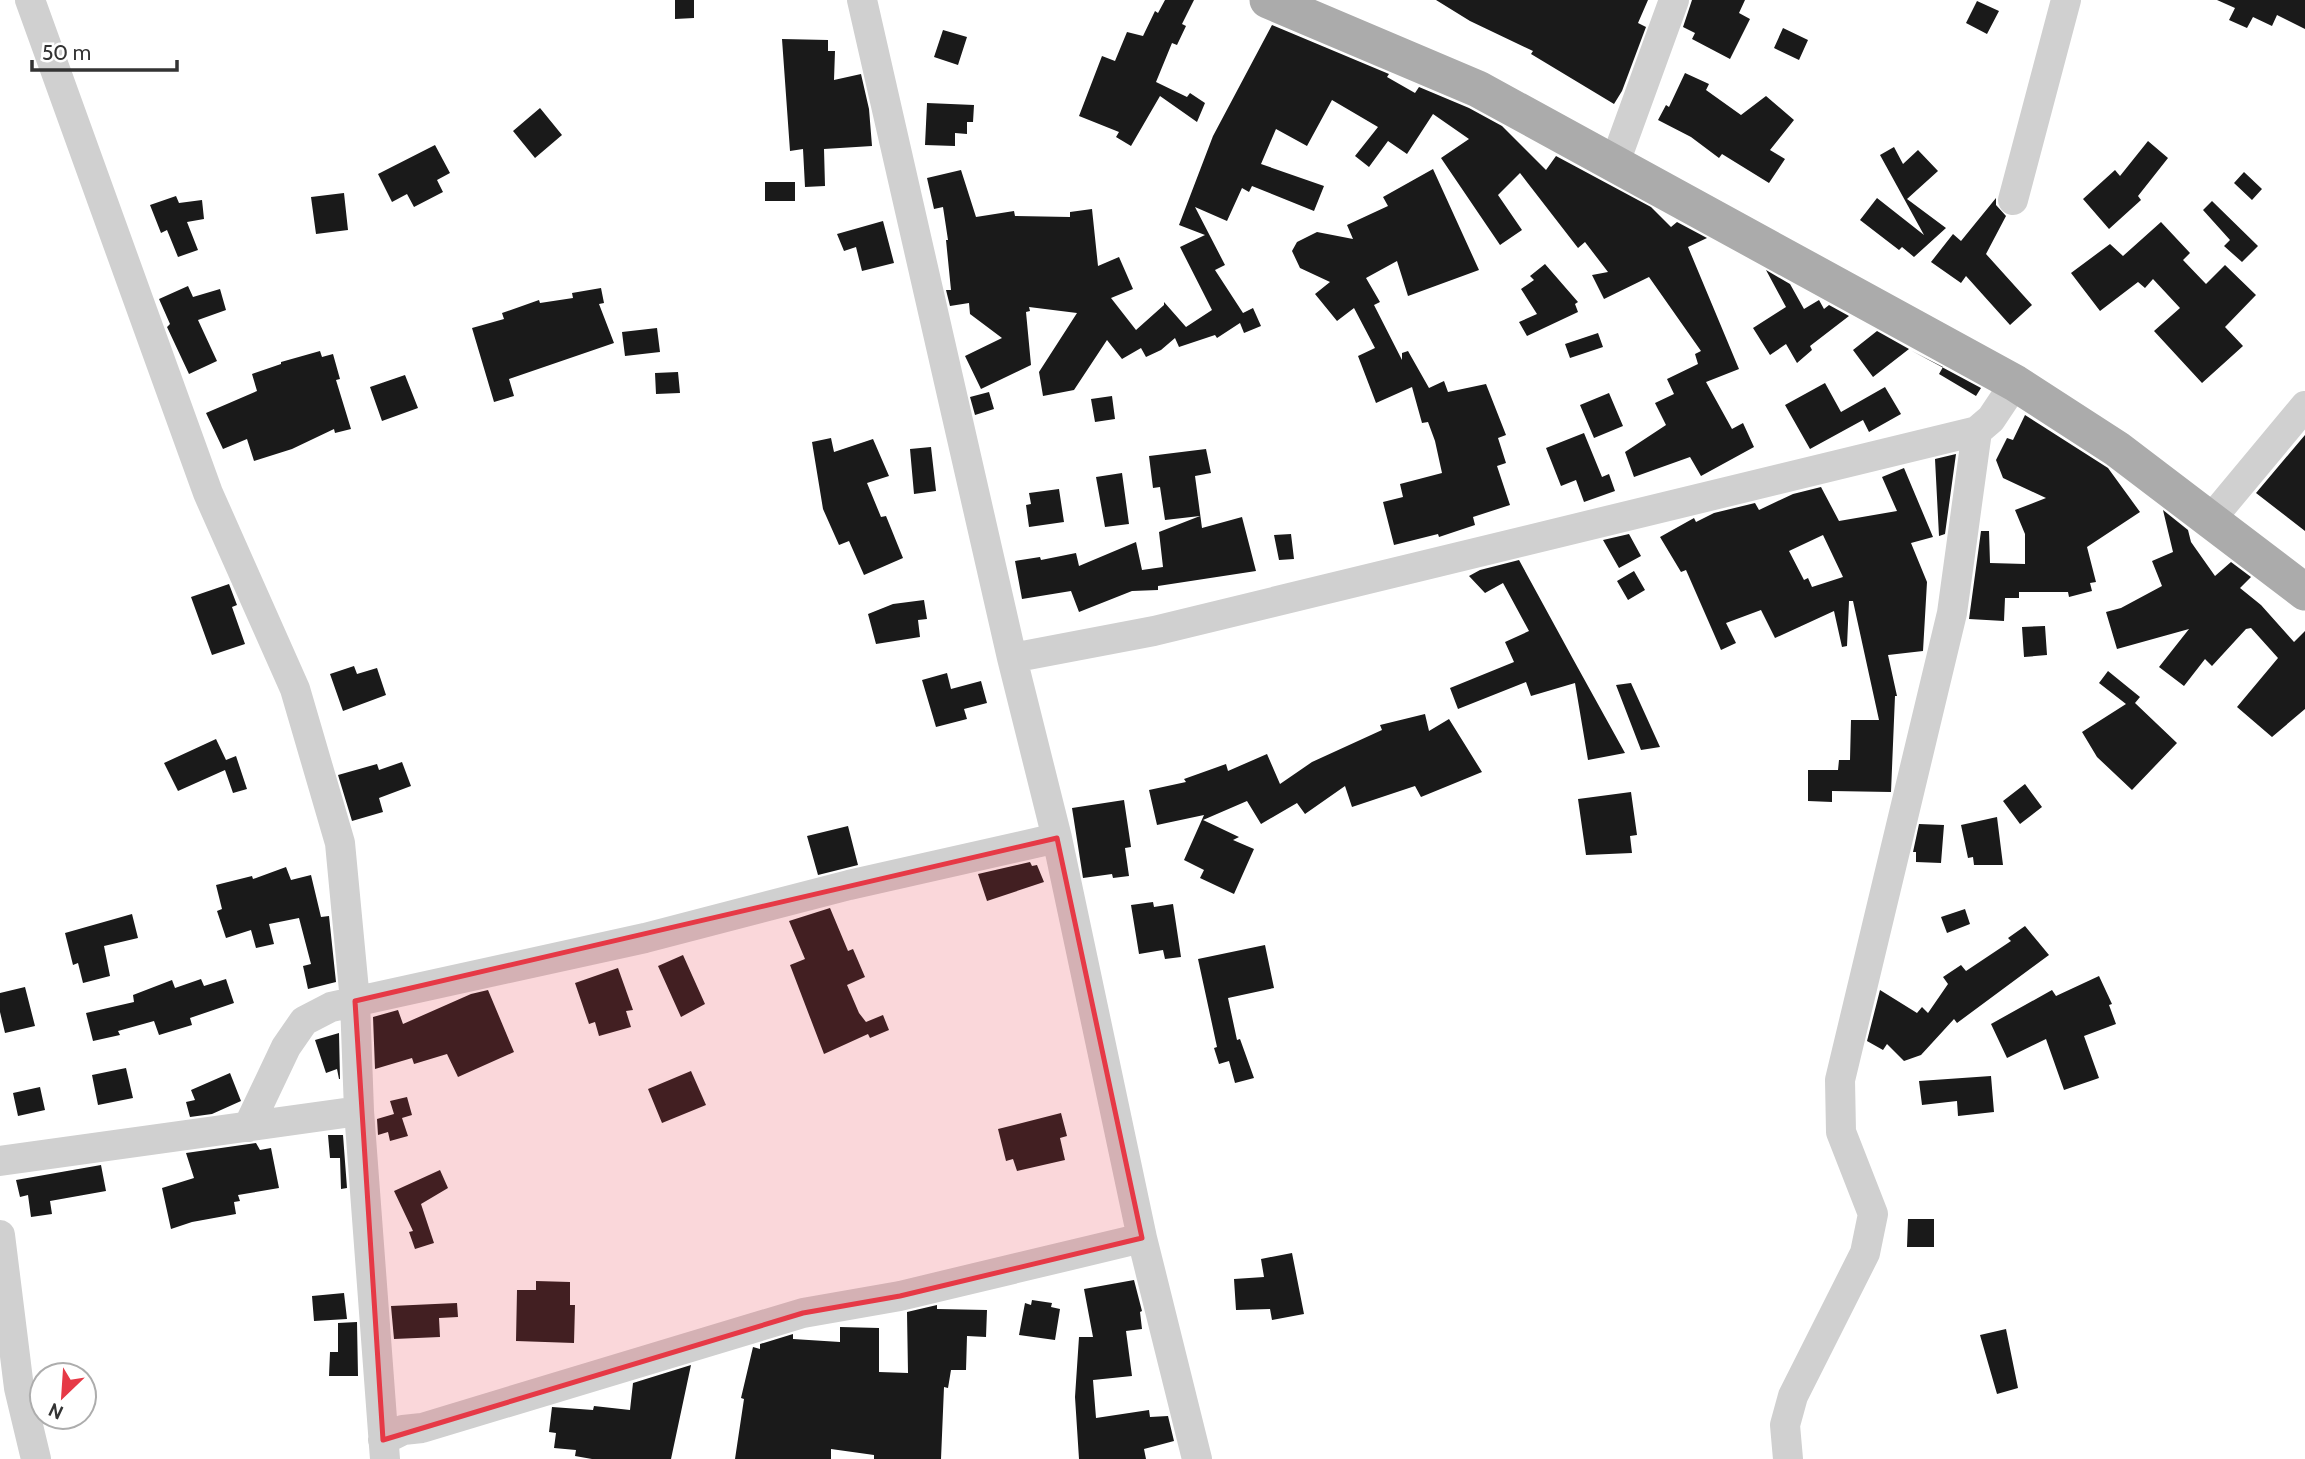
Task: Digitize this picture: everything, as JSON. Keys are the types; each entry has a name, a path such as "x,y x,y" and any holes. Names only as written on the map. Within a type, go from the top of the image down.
{"main road":[{"path":"1268,0 1478,89 2015,383 2117,449 2305,592"}],"street":[{"path":"30,0 208,494 295,689 340,843 355,1001 359,1111 384,1450"},
{"path":"862,0 1012,658 1056,838 1142,1238 1197,1459"},
{"path":"1614,165 1674,0"},
{"path":"2012,200 2066,0"},
{"path":"1012,658 1154,631 1977,431 1991,419 2015,383"},
{"path":"2211,519 2305,406"},
{"path":"1788,1459 1786,1425 1793,1396 1865,1253 1873,1214 1841,1132 1840,1080 1952,613 1977,431"},
{"path":"248,1127 286,1047 304,1021 331,1007 645,938 849,885 1056,838"},
{"path":"0,1161 359,1111"},
{"path":"0,1235 19,1388 36,1459"},
{"path":"384,1450 403,1430 422,1428 803,1312 900,1296 1142,1238"}],"highlighted area":[{"path":"1057,838 1142,1238 900,1296 803,1313 383,1440 355,1001"}],"building":[{"path":"675,0 694,0 694,18 675,19"},
{"path":"1165,0 1194,0 1182,24 1186,26 1177,45 1172,43 1156,82 1187,97 1190,93 1205,103 1197,122 1160,96 1131,146 1116,137 1119,132 1079,116 1102,56 1115,61 1127,32 1143,36 1155,11 1158,13"},
{"path":"1436,0 1648,0 1638,23 1646,27 1622,91 1614,104 1531,54 1533,51 1470,21"},
{"path":"1692,0 1745,0 1739,13 1750,19 1730,59 1692,39 1695,33 1683,27"},
{"path":"2217,0 2305,0 2305,29 2277,15 2272,26 2253,17 2247,28 2229,20 2235,8"},
{"path":"1977,1 1999,11 1987,34 1966,23"},
{"path":"1272,25 1389,74 1387,77 1415,93 1419,87 1469,108 1502,126 1546,170 1556,156 1651,207 1671,227 1677,222 1707,238 1688,247 1739,369 1706,382 1732,429 1743,423 1754,447 1701,476 1690,457 1634,477 1625,452 1666,425 1655,403 1674,394 1667,379 1698,364 1695,354 1701,351 1649,277 1604,299 1592,275 1608,272 1585,242 1578,248 1520,173 1498,195 1522,230 1500,245 1441,158 1469,139 1433,114 1407,154 1388,141 1369,167 1355,156 1378,127 1332,100 1307,146 1276,129 1261,164 1324,186 1314,211 1252,186 1249,192 1242,188 1227,221 1195,207 1225,265 1215,270 1243,313 1253,308 1261,326 1244,333 1240,323 1217,338 1215,335 1179,347 1175,338 1161,350 1146,357 1141,348 1122,359 1107,340 1074,390 1043,396 1039,372 1077,313 1029,307 1030,311 1026,312 1031,365 981,389 965,356 1002,338 970,314 969,303 950,306 946,290 951,290 943,207 934,209 927,178 961,170 976,217 1014,211 1015,216 1070,217 1070,212 1092,209 1098,266 1119,257 1133,289 1111,298 1136,330 1164,305 1164,302 1186,327 1212,310 1180,247 1205,235 1179,225 1213,136"},
{"path":"1783,28 1808,40 1799,60 1774,48"},
{"path":"943,30 967,37 958,65 934,57"},
{"path":"782,39 828,40 828,51 835,51 834,80 861,74 869,109 872,146 824,149 825,186 805,187 803,149 790,151"},
{"path":"1685,73 1709,84 1706,90 1741,115 1766,96 1794,120 1770,150 1785,159 1769,183 1722,154 1719,158 1691,137 1658,120 1666,105 1669,107"},
{"path":"927,103 974,105 973,122 967,122 967,134 955,133 955,146 925,145"},
{"path":"540,108 562,135 535,158 513,131"},
{"path":"2148,141 2168,158 2138,196 2141,200 2109,229 2083,199 2115,170 2120,176"},
{"path":"435,145 450,173 437,180 443,192 414,207 407,194 392,202 378,174"},
{"path":"1894,147 1903,164 1918,150 1938,171 1907,199 1946,228 1914,257 1902,247 1899,250 1860,220 1877,198 1924,235 1880,155"},
{"path":"1433,169 1479,270 1408,296 1397,261 1366,278 1380,302 1374,305 1402,360 1402,353 1408,351 1429,388 1444,381 1448,392 1486,384 1506,435 1498,438 1506,463 1497,466 1510,505 1473,517 1475,525 1439,537 1438,534 1394,545 1383,502 1403,497 1400,484 1442,473 1435,441 1428,422 1422,423 1412,387 1376,403 1358,356 1375,348 1354,308 1337,321 1315,294 1330,282 1300,268 1292,251 1297,242 1317,232 1353,239 1347,225 1388,206 1383,197"},
{"path":"2244,172 2262,189 2252,200 2234,183"},
{"path":"765,182 795,182 795,201 765,201"},
{"path":"344,193 348,230 316,234 311,197"},
{"path":"176,196 179,203 202,200 204,219 187,222 198,250 178,257 167,230 161,233 150,205"},
{"path":"1996,198 1996,205 2006,216 1986,254 2032,305 2010,325 1966,276 1961,283 1931,262 1953,234 1961,241"},
{"path":"2212,201 2258,246 2242,262 2224,246 2230,240 2203,210"},
{"path":"883,221 894,263 862,271 856,247 844,251 837,234"},
{"path":"2161,222 2190,253 2183,260 2206,284 2225,265 2256,295 2225,327 2243,346 2202,383 2154,331 2180,308 2153,279 2145,288 2138,282 2100,311 2071,273 2110,244 2123,256"},
{"path":"1545,264 1578,302 1575,304 1578,312 1527,336 1519,322 1537,314 1521,289 1534,280 1530,276"},
{"path":"1766,270 1790,284 1804,309 1819,300 1824,309 1829,305 1849,316 1810,346 1812,350 1797,363 1786,344 1770,355 1753,328 1786,307"},
{"path":"188,286 193,297 220,289 226,310 198,320 217,361 189,374 167,327 170,324 159,299"},
{"path":"601,288 604,303 599,304 614,343 509,379 514,396 494,402 472,328 504,319 502,313 539,300 540,303 573,298 572,293"},
{"path":"657,328 660,352 625,356 622,332"},
{"path":"1877,331 1909,349 1873,377 1853,350"},
{"path":"1598,333 1603,347 1570,358 1565,344"},
{"path":"320,351 322,357 333,354 340,379 336,380 351,429 335,433 334,429 292,449 254,461 247,439 223,449 206,413 257,391 252,374"},
{"path":"1943,367 1981,388 1976,396 1939,374"},
{"path":"678,372 680,393 656,394 655,373"},
{"path":"405,375 418,408 382,421 370,387"},
{"path":"1825,383 1841,412 1885,387 1901,414 1869,432 1863,420 1810,449 1785,405"},
{"path":"989,392 994,409 975,415 970,397"},
{"path":"1609,393 1623,426 1594,438 1580,405"},
{"path":"1112,396 1115,419 1095,422 1091,399"},
{"path":"2025,415 2108,468 2140,512 2087,547 2096,582 2090,583 2092,591 2069,597 2068,592 2019,592 2019,598 2005,598 2004,621 1969,619 1981,531 1989,531 1990,563 2025,564 2025,534 2015,510 2046,498 2003,478 1996,460 2007,438 2013,440"},
{"path":"1584,433 1602,477 1609,474 1615,491 1584,502 1576,480 1561,486 1546,448"},
{"path":"2305,435 2305,531 2256,493"},
{"path":"831,438 834,452 873,439 889,476 867,483 881,517 886,516 903,558 864,575 849,541 839,545 823,509 812,442"},
{"path":"931,447 936,491 914,494 910,449"},
{"path":"1206,449 1211,473 1195,476 1202,528 1242,517 1256,571 1158,586 1158,590 1132,591 1079,612 1071,591 1022,599 1015,561 1040,557 1041,560 1076,553 1079,566 1136,542 1142,570 1163,567 1159,532 1200,516 1165,520 1160,487 1153,488 1149,456"},
{"path":"1956,454 1945,534 1939,536 1935,459"},
{"path":"1904,468 1933,537 1911,543 1927,582 1923,651 1888,655 1897,696 1891,792 1832,791 1832,802 1808,801 1808,770 1838,770 1839,760 1850,760 1851,720 1879,720 1853,601 1849,601 1847,646 1842,647 1834,611 1775,638 1761,610 1726,623 1736,643 1721,650 1686,570 1681,572 1660,537 1694,518 1696,522 1714,513 1755,503 1759,510 1793,494 1821,487 1839,521 1897,511 1882,477","holes":["1823,535 1843,577 1812,587 1808,578 1804,580 1789,551"]},
{"path":"1122,473 1129,524 1105,527 1096,477"},
{"path":"1059,489 1064,522 1029,527 1026,505 1031,504 1029,493"},
{"path":"2163,510 2188,530 2191,542 2215,576 2231,562 2251,577 2240,588 2261,605 2294,642 2305,631 2305,709 2272,737 2237,707 2278,658 2251,628 2246,629 2212,666 2205,659 2184,686 2159,667 2189,629 2117,649 2106,612 2121,608 2162,586 2152,561 2173,552"},
{"path":"1291,534 1294,559 1279,560 1274,535"},
{"path":"1629,534 1641,556 1619,568 1603,540"},
{"path":"1519,560 1625,753 1588,760 1575,683 1531,696 1526,682 1458,709 1450,688 1514,662 1505,642 1529,631 1503,583 1485,593 1469,576 1480,570"},
{"path":"1634,571 1645,590 1628,600 1617,581"},
{"path":"229,584 237,605 232,607 245,644 212,655 191,597"},
{"path":"924,600 927,619 918,620 920,637 876,644 868,614 893,604"},
{"path":"2045,626 2047,655 2024,657 2022,627"},
{"path":"354,666 357,674 377,668 386,695 343,711 330,674"},
{"path":"2108,671 2140,697 2135,703 2177,743 2132,790 2097,757 2082,732 2126,704 2099,683"},
{"path":"947,673 951,689 981,681 987,703 964,709 967,719 936,727 922,680"},
{"path":"1631,683 1660,747 1641,750 1616,685"},
{"path":"1425,714 1429,731 1449,719 1482,772 1421,797 1415,786 1352,807 1345,786 1305,814 1297,803 1261,824 1247,801 1203,820 1239,837 1233,840 1254,849 1234,894 1200,878 1204,870 1184,860 1204,815 1157,825 1149,790 1186,782 1184,779 1226,764 1228,771 1267,754 1280,784 1312,762 1382,730 1380,725"},
{"path":"216,739 226,760 236,756 247,789 233,793 225,770 178,791 164,763"},
{"path":"402,762 411,786 379,798 383,812 352,821 338,775 377,764 379,770"},
{"path":"2025,784 2042,807 2020,824 2003,801"},
{"path":"1631,792 1637,835 1630,836 1632,853 1586,855 1578,799"},
{"path":"1124,800 1131,847 1125,848 1129,876 1113,878 1112,874 1083,878 1072,808"},
{"path":"1997,817 2003,865 1974,865 1973,857 1968,858 1961,825"},
{"path":"1919,824 1944,825 1941,863 1916,862 1916,852 1913,852"},
{"path":"848,826 858,865 818,875 807,836"},
{"path":"1030,862 1032,866 1037,865 1044,882 987,901 978,874"},
{"path":"286,867 291,880 311,875 321,917 329,916 336,982 308,989 303,966 311,964 299,918 269,924 274,944 256,948 251,930 226,938 217,911 222,909 216,885 252,876 253,879"},
{"path":"1153,902 1154,907 1173,904 1181,957 1165,959 1163,950 1139,954 1131,905"},
{"path":"830,908 848,951 853,949 865,977 847,985 859,1013 866,1022 883,1015 889,1030 870,1038 868,1034 824,1054 790,965 805,959 789,921"},
{"path":"1965,909 1970,924 1947,933 1941,917"},
{"path":"132,914 138,938 104,946 110,976 83,983 78,963 73,965 65,933"},
{"path":"2025,926 2049,955 1957,1023 1954,1019 1921,1055 1904,1061 1887,1044 1883,1050 1867,1041 1880,990 1917,1013 1922,1007 1928,1013 1948,984 1943,977 1961,965 1966,971 2011,941 2008,938"},
{"path":"1265,945 1274,988 1228,998 1237,1040 1240,1039 1254,1078 1235,1083 1229,1061 1219,1064 1214,1048 1217,1047 1198,959"},
{"path":"683,955 705,1004 681,1017 658,966"},
{"path":"618,968 633,1010 626,1011 631,1027 599,1036 595,1022 589,1024 575,983"},
{"path":"2099,976 2112,1004 2109,1005 2116,1024 2084,1036 2099,1078 2064,1090 2046,1039 2007,1058 1991,1024 2052,990 2056,996"},
{"path":"201,979 204,986 226,979 234,1003 190,1018 192,1025 159,1035 154,1021 118,1031 120,1035 93,1041 86,1013 134,1002 133,995 172,980 175,988"},
{"path":"25,987 35,1026 5,1033 0,1012 0,993"},
{"path":"488,990 514,1052 458,1077 447,1054 414,1064 412,1058 375,1069 373,1017 398,1010 403,1024 471,994"},
{"path":"339,1033 340,1079 337,1069 326,1073 315,1040"},
{"path":"126,1068 133,1098 98,1105 92,1075"},
{"path":"691,1071 706,1105 662,1123 648,1089"},
{"path":"230,1073 241,1101 212,1114 190,1117 186,1102 195,1100 191,1090"},
{"path":"1991,1076 1994,1112 1958,1116 1957,1101 1922,1105 1919,1081"},
{"path":"40,1087 45,1110 18,1116 13,1093"},
{"path":"407,1097 412,1115 402,1118 408,1136 390,1141 388,1132 378,1135 377,1119 394,1114 390,1101"},
{"path":"1061,1113 1067,1136 1060,1138 1065,1160 1017,1171 1013,1159 1006,1161 998,1129"},
{"path":"328,1135 343,1135 347,1188 341,1189 340,1158 330,1158"},
{"path":"256,1143 260,1150 271,1148 279,1188 238,1195 240,1201 234,1202 236,1214 171,1229 162,1188 194,1178 186,1153"},
{"path":"101,1165 106,1191 50,1201 52,1214 31,1217 28,1195 20,1197 16,1180"},
{"path":"440,1170 448,1188 421,1204 434,1243 415,1249 409,1232 413,1231 394,1191"},
{"path":"1908,1219 1934,1219 1934,1247 1907,1247"},
{"path":"1292,1253 1304,1314 1272,1320 1270,1309 1236,1310 1234,1279 1264,1277 1261,1259"},
{"path":"1134,1280 1142,1311 1142,1329 1126,1331 1132,1376 1093,1380 1096,1418 1149,1410 1150,1417 1168,1416 1174,1441 1144,1449 1146,1459 1079,1459 1075,1397 1079,1337 1093,1337 1084,1289"},
{"path":"536,1281 570,1282 570,1305 575,1305 574,1343 516,1341 517,1290 536,1290"},
{"path":"344,1293 347,1319 314,1321 312,1296"},
{"path":"1032,1300 1052,1303 1051,1307 1060,1309 1055,1340 1019,1335 1025,1303 1031,1305"},
{"path":"457,1303 458,1317 439,1318 440,1337 394,1339 391,1306"},
{"path":"937,1305 937,1309 987,1310 986,1337 967,1336 966,1370 951,1370 948,1388 944,1387 941,1459 874,1459 874,1455 831,1449 831,1459 735,1459 744,1399 741,1398 753,1347 760,1349 760,1344 793,1334 793,1339 840,1342 840,1327 879,1328 879,1372 908,1373 907,1312"},
{"path":"357,1322 358,1376 329,1376 330,1352 338,1352 338,1323"},
{"path":"2006,1329 2018,1388 1997,1394 1980,1335"},
{"path":"691,1365 671,1459 592,1459 575,1456 576,1450 554,1448 556,1433 549,1432 552,1407 593,1410 594,1406 630,1410 633,1383"}]}
